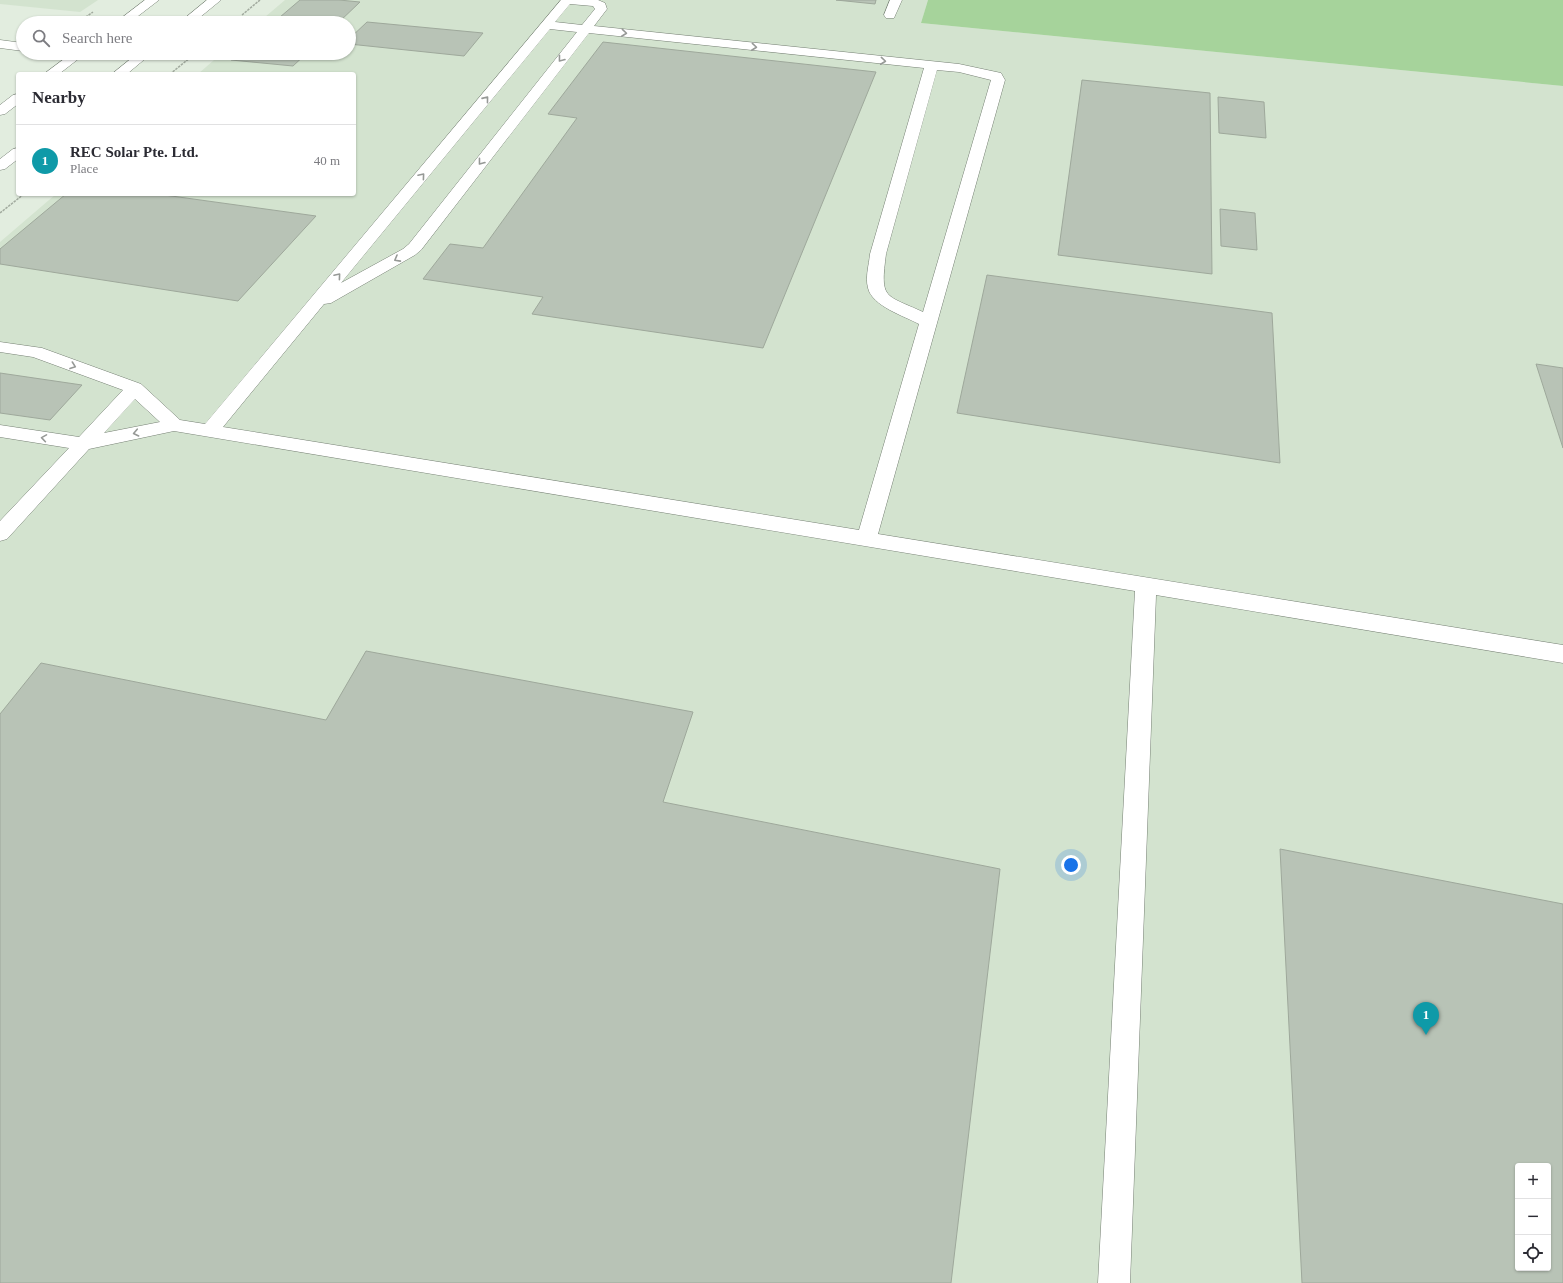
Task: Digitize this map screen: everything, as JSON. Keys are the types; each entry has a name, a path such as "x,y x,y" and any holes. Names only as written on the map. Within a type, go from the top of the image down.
{"street":[{"path":"131,16 153,0"},
{"path":"194,16 215,0"},
{"path":"209,431 567,0"},
{"path":"313,306 409,252 415,247 601,9 601,6 596,3 570,0"},
{"path":"890,14 896,0"},
{"path":"546,25 984,72 996,76 998,80 866,540"},
{"path":"0,44 16,46"},
{"path":"53,72 68,60"},
{"path":"122,72 137,60"},
{"path":"929,322 882,299 876,289 875,277 878,254 931,66"},
{"path":"0,111 16,99"},
{"path":"0,166 16,154"},
{"path":"0,347 36,352 135,388 174,425"},
{"path":"0,534 135,388"},
{"path":"0,431 83,444 174,425 1563,654"},
{"path":"1114,1283 1146,586"}],"path":[{"path":"240,16 260,0"},
{"path":"172,72 187,60"},
{"path":"0,213 21,196"}],"shaded area":[{"path":"0,0 98,0 80,12 0,4"},
{"path":"285,0 928,0 921,23 1563,86 1563,1283 0,1283 0,242 54,196 356,196 356,72 200,72 214,60 356,60 356,16 266,16"}],"green space":[{"path":"928,0 1563,0 1563,86 921,23"}],"building":[{"path":"300,0 339,0 360,2 345,16 281,16"},
{"path":"836,0 876,0 875,4"},
{"path":"367,22 483,33 464,56 356,45 356,32"},
{"path":"603,42 876,72 763,348 532,314 543,297 423,279 450,244 483,248 577,118 548,114"},
{"path":"231,60 299,60 293,66"},
{"path":"1082,80 1210,93 1212,274 1058,255"},
{"path":"1218,97 1264,102 1266,138 1219,133"},
{"path":"64,196 171,196 316,216 238,301 0,264 0,249"},
{"path":"1220,209 1255,213 1257,250 1221,246"},
{"path":"987,275 1272,313 1280,463 957,413"},
{"path":"1536,364 1563,368 1563,448"},
{"path":"0,373 82,385 50,420 0,413"},
{"path":"366,651 693,712 663,802 1000,869 951,1283 0,1283 0,714 41,663 326,720"},
{"path":"1280,849 1563,904 1563,1283 1302,1283"}],"place":[{"name":"REC Solar Pte. Ltd.","path":"1426,1035"}]}
